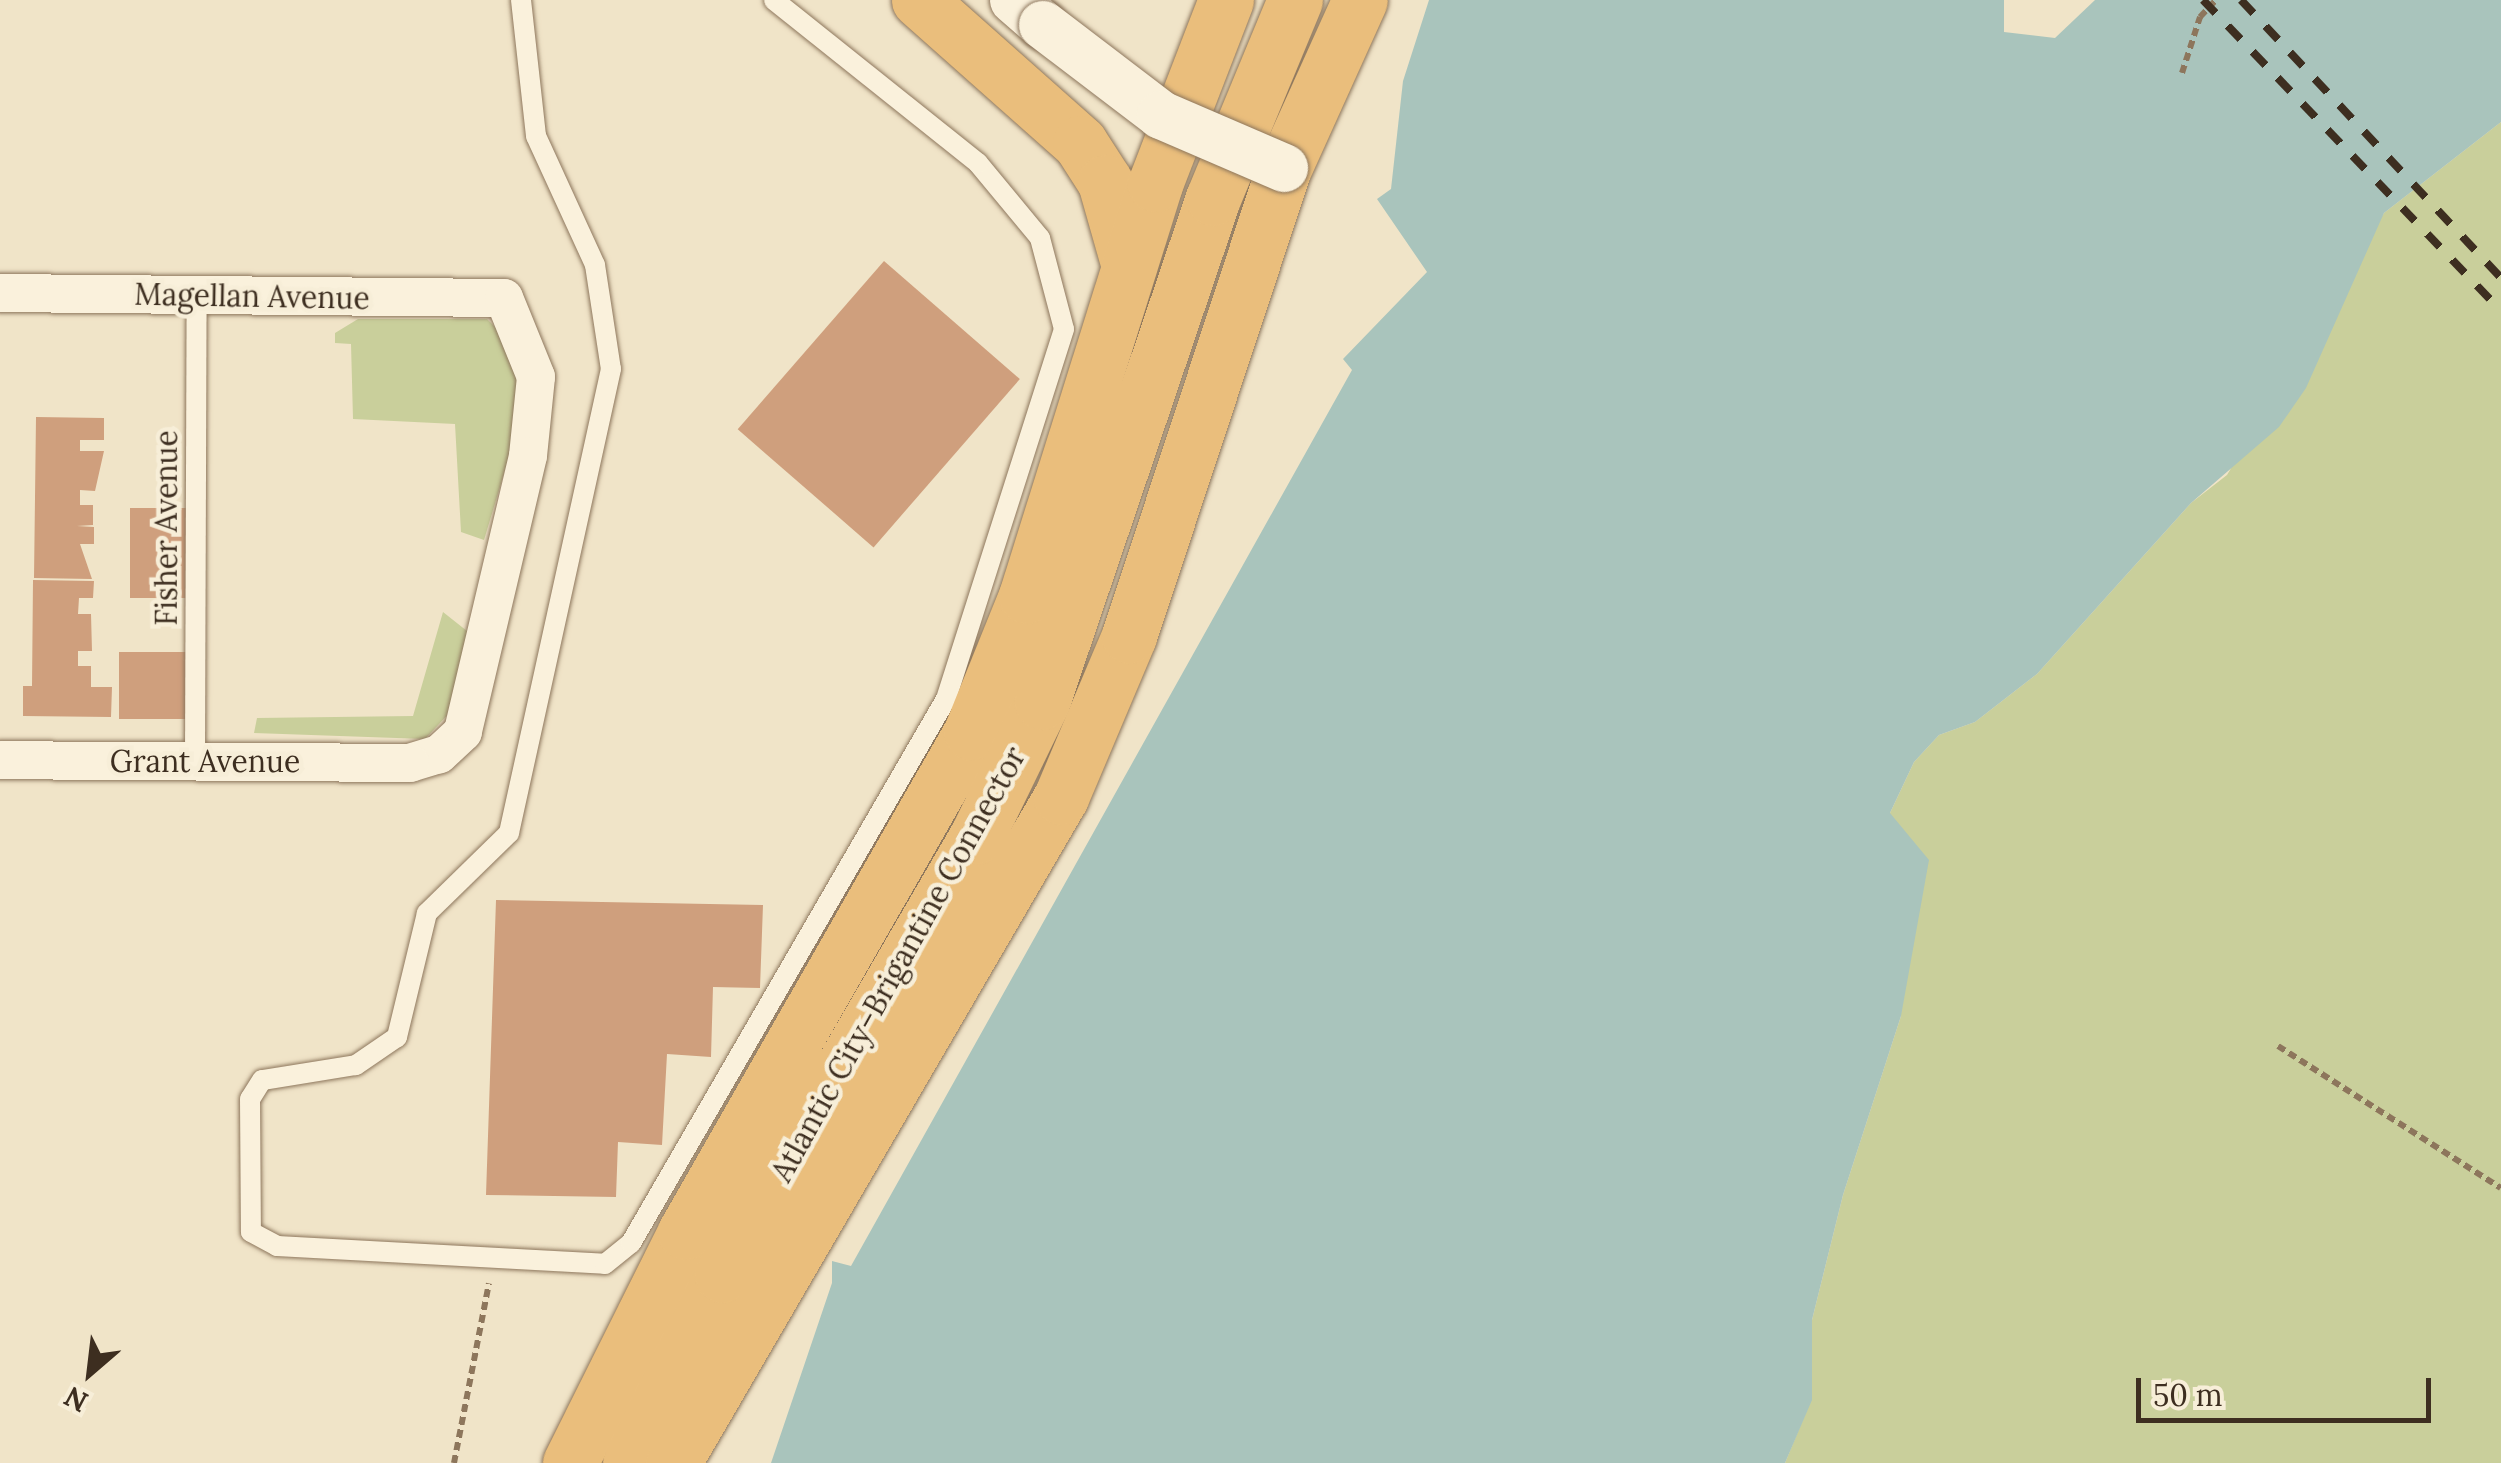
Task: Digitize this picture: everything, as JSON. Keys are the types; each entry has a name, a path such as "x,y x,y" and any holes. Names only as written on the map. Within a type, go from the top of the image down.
{"highway":[{"path":"918,0 1080,143 1105,182 1129,266"},
{"name":"Atlantic City–Brigantine Connector","path":"570,1463 685,1232 971,732 1026,596 1129,266 1226,0"},
{"name":"Atlantic City–Brigantine Connector","path":"630,1463 722,1275 977,836 1034,719 1213,198 1295,0"},
{"path":"673,1463 1060,798 1128,636 1284,168 1360,0"}],"street":[{"path":"1029,13 1162,115 1284,168"},
{"name":"Magellan Avenue","path":"0,293 504,298 536,377 528,456 463,732 410,763"},
{"name":"Grant Avenue","path":"0,760 410,763"}],"lane":[{"path":"521,0 536,136 595,265 610,369 510,833 427,914 397,1036 356,1065 262,1080 250,1099 250,1232 278,1246 605,1264 632,1243 946,699 1064,328 1040,238 978,163 774,0"},
{"name":"Fisher Avenue","path":"195,761 197,296"}],"path":[{"path":"2182,73 2200,17 2216,0"},
{"path":"2278,1046 2501,1188"},
{"path":"454,1463 494,1256"}],"green space":[{"path":"2501,122 2501,1463 1785,1463 1811,1400 1812,1320 1843,1195 1901,1016 1890,813 1914,762 1939,735 1975,722 2037,674 2191,503 2227,475 2384,213"},
{"path":"358,319 487,319 510,342 524,407 484,540 461,532 455,424 353,419 351,344 335,343 335,333"},
{"path":"443,612 467,631 466,665 453,709 425,739 254,733 257,718 413,716"}],"water":[{"path":"1429,0 2501,0 2501,122 2384,213 2306,388 2279,427 2191,503 2037,674 1975,722 1939,735 1914,762 1890,813 1929,860 1901,1016 1843,1195 1812,1320 1812,1400 1785,1463 771,1463 832,1283 832,1261 851,1266 1352,370 1343,359 1427,272 1377,199 1391,189 1403,81"}],"pier":[{"path":"2004,0 2095,0 2055,38 2004,32"}],"building":[{"path":"884,261 1020,379 874,547 738,429"},
{"path":"36,417 104,418 104,440 80,440 80,451 104,451 95,491 80,490 80,505 93,505 93,525 77,526 94,527 94,544 80,544 92,579 34,578"},
{"path":"130,508 187,508 187,598 130,598"},
{"path":"33,580 94,581 93,598 79,598 78,614 91,614 92,651 78,651 78,666 91,666 91,687 112,687 111,717 23,716 23,686 32,686"},
{"path":"119,652 186,652 186,719 119,719"},
{"path":"496,900 763,905 760,988 713,987 711,1057 667,1054 662,1145 618,1142 616,1197 486,1195"}],"railway":[{"path":"2203,0 2501,311"},
{"path":"2241,0 2501,278"}]}
